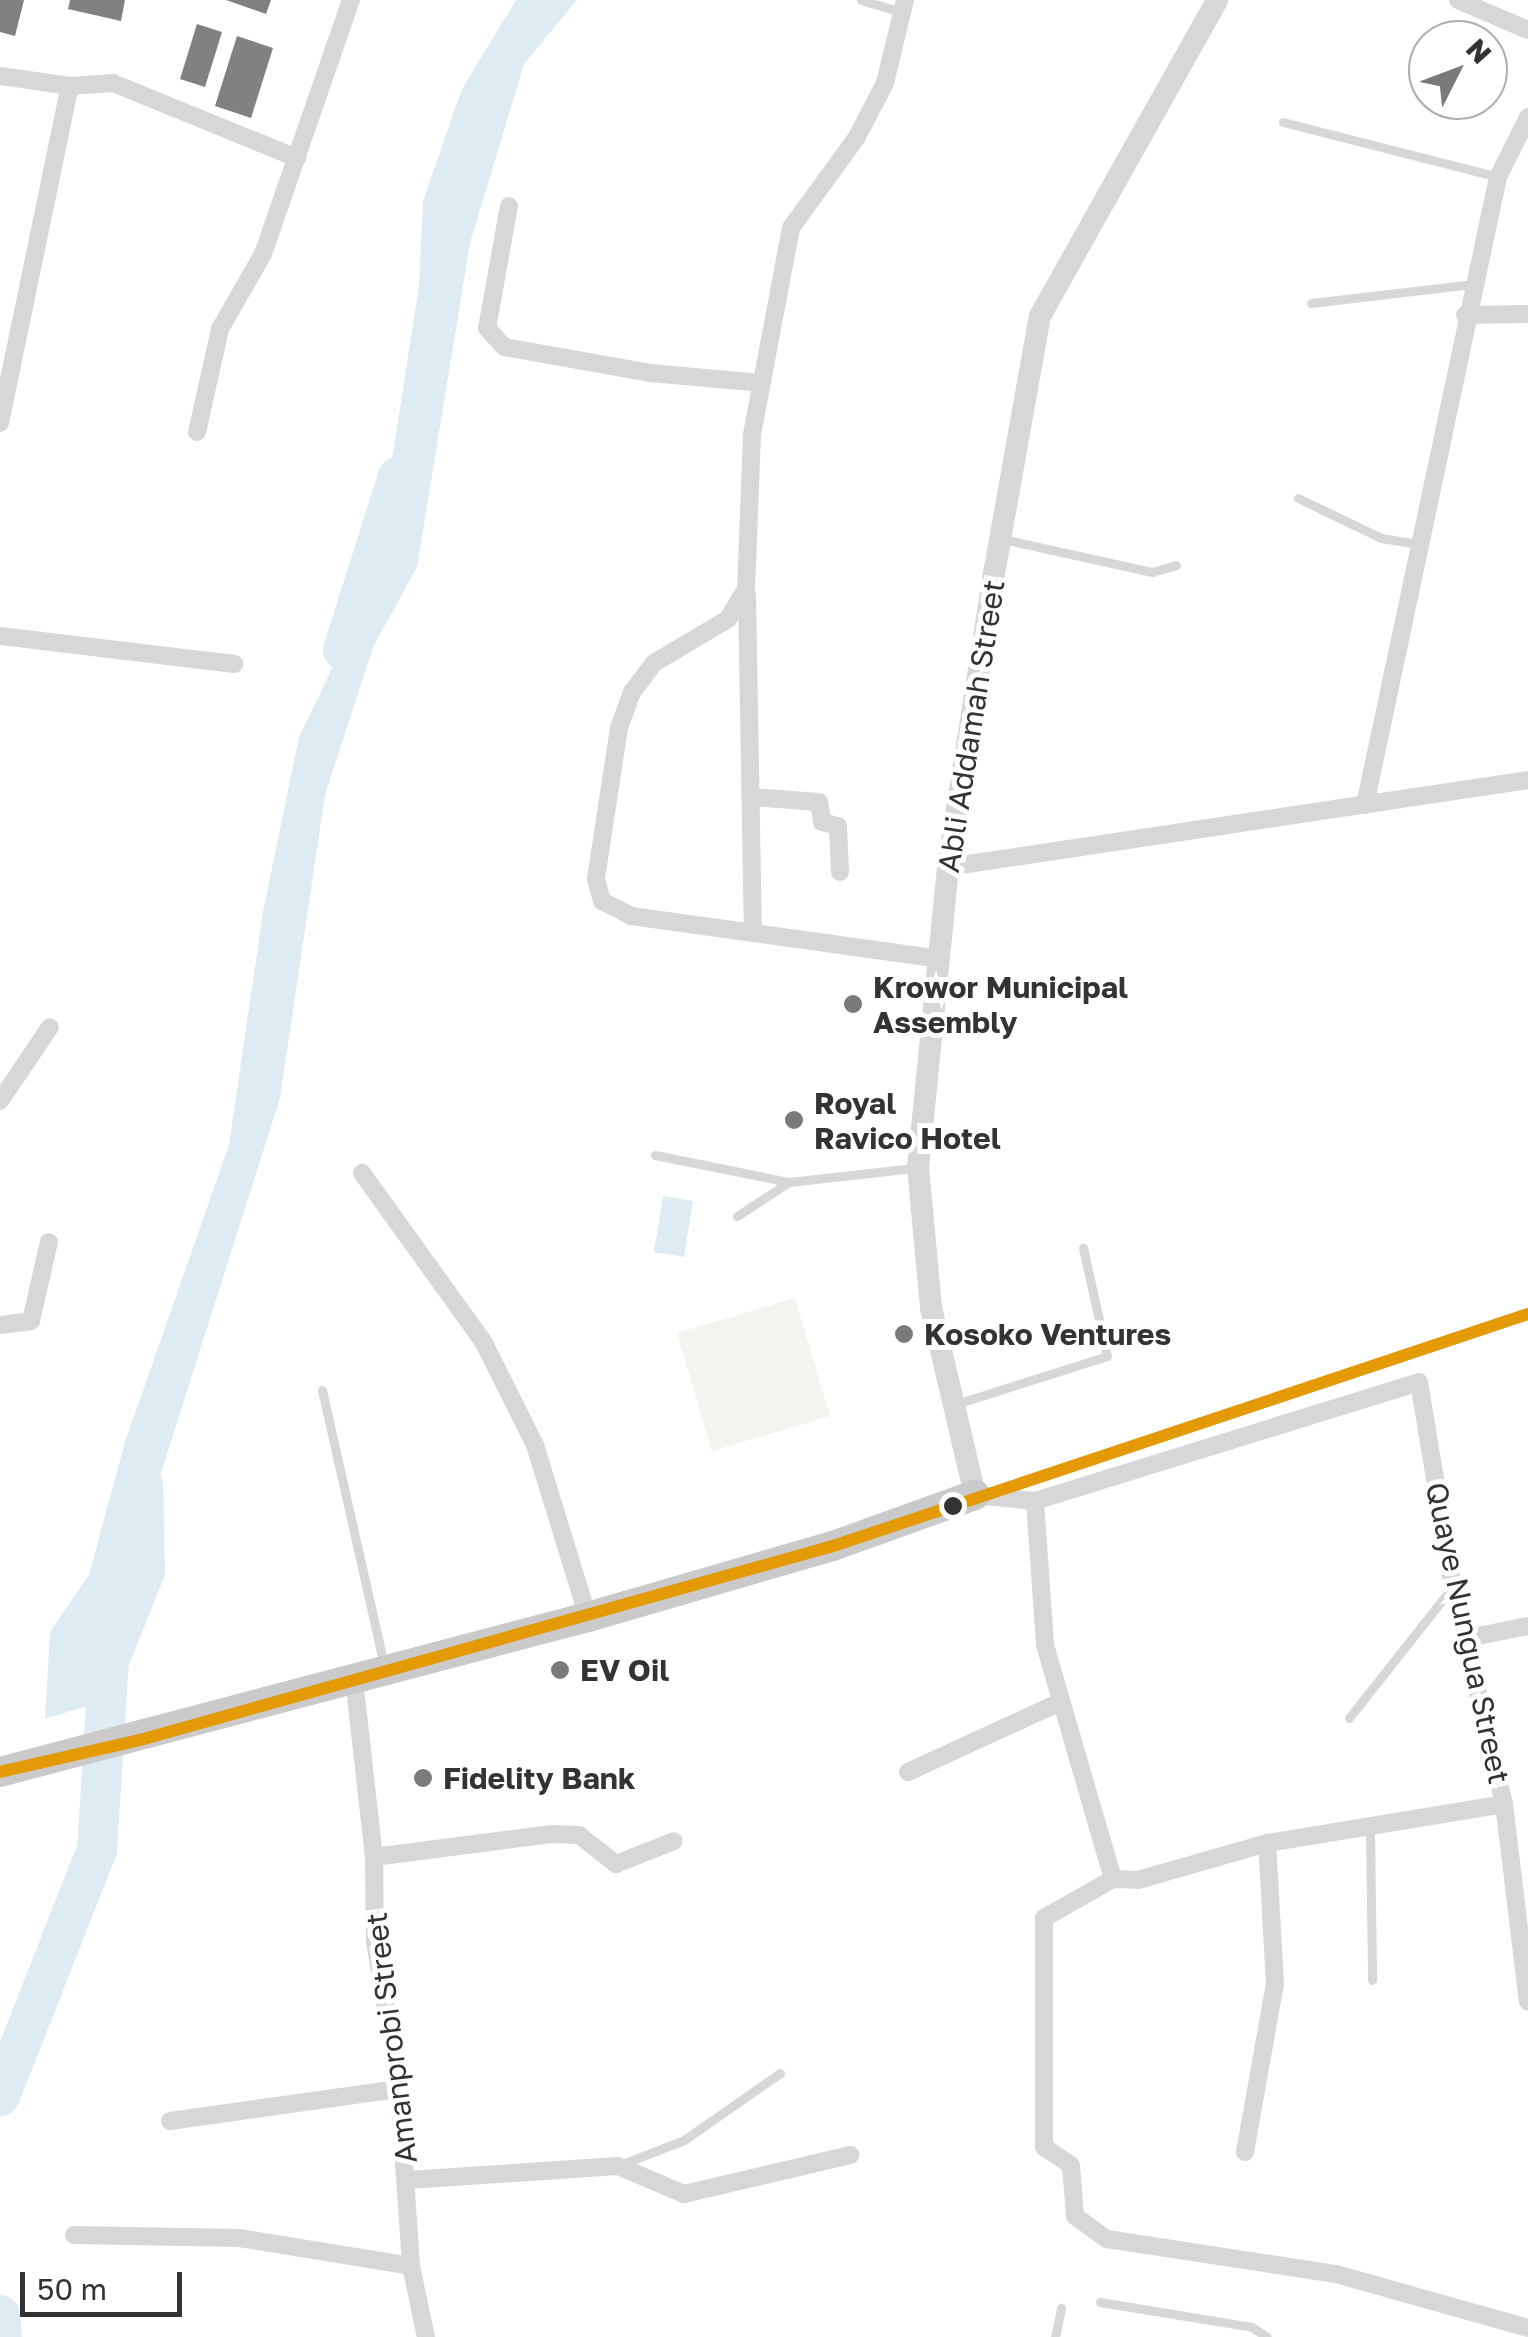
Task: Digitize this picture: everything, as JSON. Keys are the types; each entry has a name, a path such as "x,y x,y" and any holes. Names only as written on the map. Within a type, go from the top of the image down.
{"main road":[{"path":"0,1772 140,1740 588,1617 833,1546 974,1495"}],"street":[{"path":"197,432 224,318 264,254 351,0"},
{"name":"Abli Addamah Street","path":"974,1495 931,1307 918,1168 948,867 1000,538 1040,316 1217,0"},
{"path":"1458,0 1528,30"},
{"path":"754,930 746,589 752,435 791,228 857,137 885,83 904,6"},
{"path":"0,76 70,86 113,83 297,158"},
{"path":"0,423 70,86"},
{"path":"1365,805 1472,284 1498,177 1528,117"},
{"path":"508,206 488,328 504,347 650,373 761,384"},
{"path":"1465,315 1528,314"},
{"path":"746,589 728,620 654,663 632,692 619,728 596,879 602,900 632,916 754,930 939,959"},
{"path":"0,636 234,664"},
{"path":"948,867 1528,780"},
{"path":"751,797 819,802 822,822 838,826 840,872"},
{"path":"0,1101 50,1027"},
{"path":"362,1173 484,1343 535,1445 588,1617"},
{"path":"0,1326 32,1321 49,1242"},
{"name":"Quaye Nungua Street","path":"1035,1501 1419,1382 1452,1587 1504,1804 1528,2002"},
{"path":"974,1495 1035,1501 1045,1645 1113,1879"},
{"path":"1463,1639 1528,1626"},
{"name":"Amanprobi Street","path":"354,1679 374,1857 375,1940 399,2089 411,2266 426,2337"},
{"path":"908,1772 1060,1702"},
{"path":"1504,1804 1370,1830 1266,1843 1192,1866 1113,1879 1044,1918 1044,2147 1071,2165 1075,2216 1107,2239 1336,2274 1528,2328"},
{"path":"374,1857 551,1834 579,1835 616,1864 674,1841"},
{"path":"1245,2152 1275,1984 1266,1843"},
{"path":"170,2121 399,2089"},
{"path":"408,2180 618,2166 684,2194 850,2155"},
{"path":"74,2234 238,2238 411,2266"}],"lane":[{"path":"861,0 904,6"},
{"path":"1283,122 1498,177"},
{"path":"1311,303 1472,284"},
{"path":"1298,498 1381,538 1419,544"},
{"path":"1000,538 1152,572 1176,565"},
{"path":"655,1155 790,1182 918,1168"},
{"path":"737,1216 790,1182"},
{"path":"956,1404 1107,1356 1083,1248"},
{"path":"322,1390 386,1670"},
{"path":"1349,1718 1452,1587"},
{"path":"1370,1830 1372,1980"},
{"path":"618,2166 684,2140 780,2073"},
{"path":"1100,2302 1252,2328 1267,2337"},
{"path":"1055,2337 1060,2308"}],"shaded area":[{"path":"516,0 577,0 524,64 470,243 417,567 373,647 325,795 280,1098 87,1706 45,1719 50,1632 89,1575 125,1442 229,1145 263,912 299,737 384,561 383,517 419,286 423,201 462,89"},
{"path":"663,1196 693,1201 684,1257 654,1252"},
{"path":"795,1298 830,1416 712,1451 677,1333"}],"building":[{"path":"0,0 24,0 15,36 0,32"},
{"path":"70,0 125,0 121,21 68,9"},
{"path":"226,0 271,0 266,14"},
{"path":"197,24 222,32 205,87 180,79"},
{"path":"237,36 273,48 251,118 215,106"}],"waterway":[{"path":"343,650 398,477"},
{"path":"0,2096 97,1850 109,1661 145,1571 143,1485"},
{"path":"0,2315 2,2337"}],"transit line":[{"path":"0,1772 140,1740 833,1546 1528,1314"}],"place":[{"name":"Krowor Municipal Assembly","path":"853,1004"},
{"name":"Royal Ravico Hotel","path":"794,1120"},
{"name":"Kosoko Ventures","path":"904,1334"},
{"name":"EV Oil","path":"560,1670"},
{"name":"Fidelity Bank","path":"423,1778"}]}
